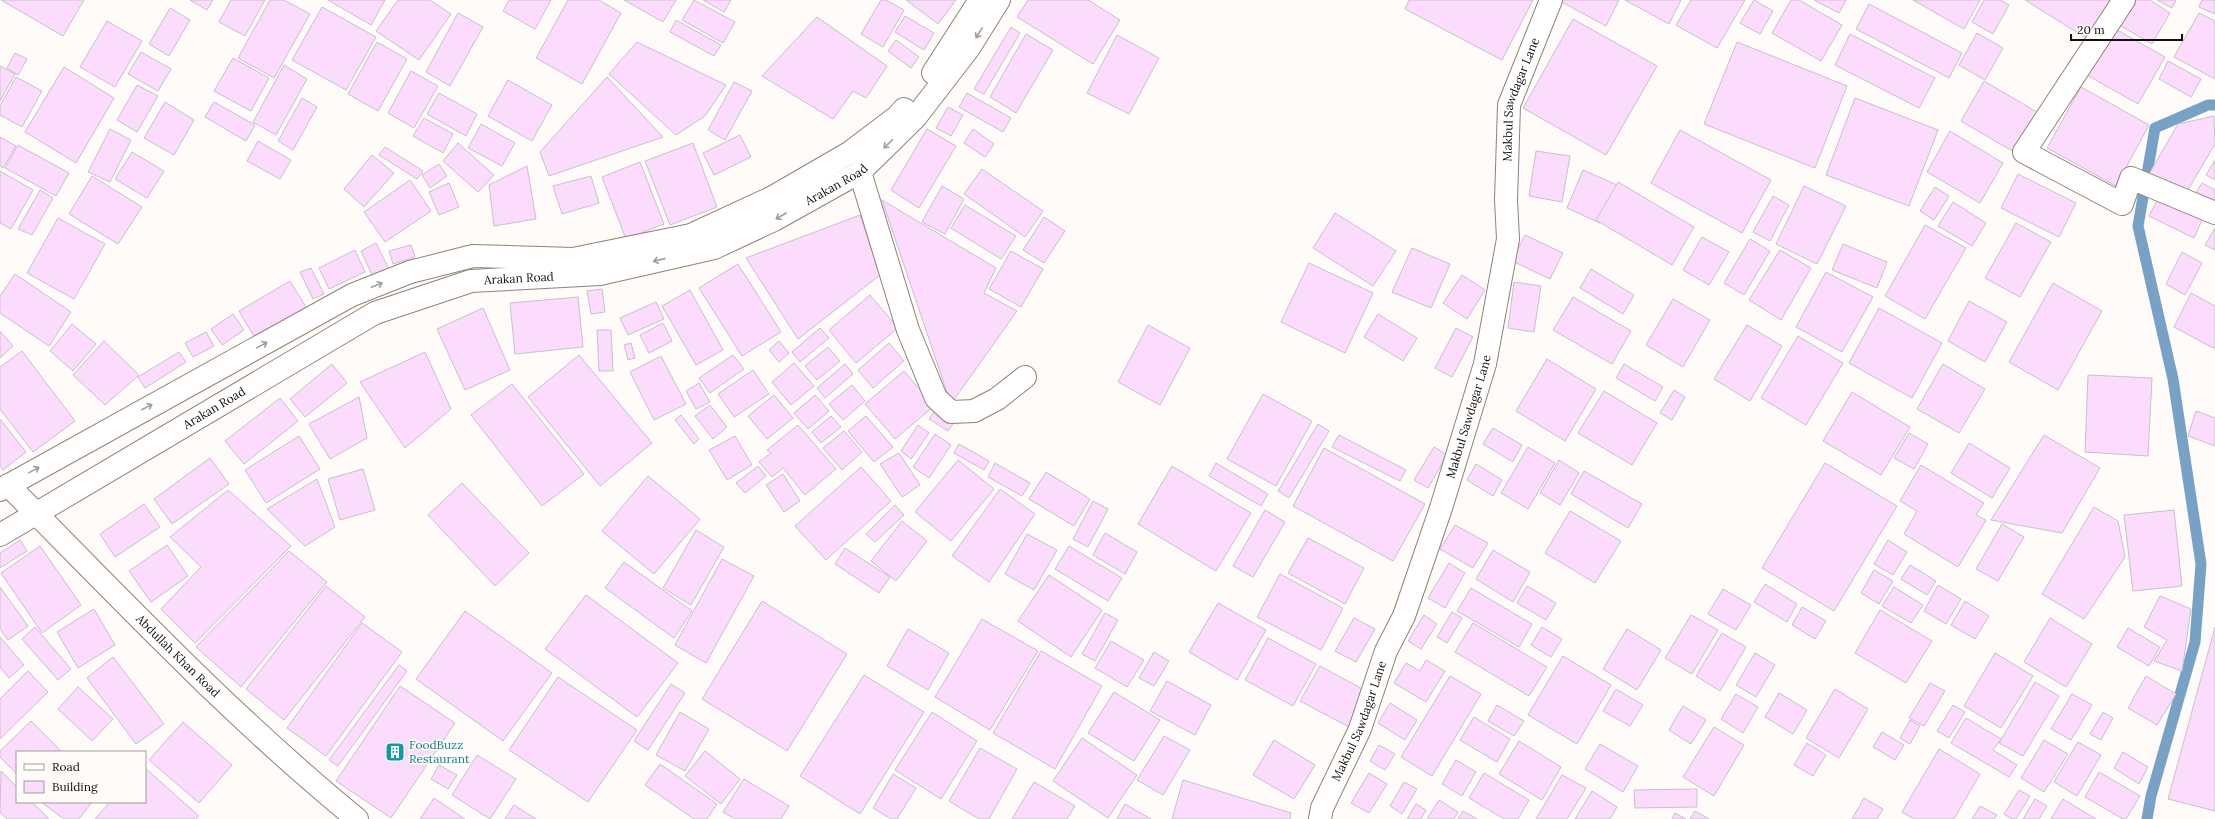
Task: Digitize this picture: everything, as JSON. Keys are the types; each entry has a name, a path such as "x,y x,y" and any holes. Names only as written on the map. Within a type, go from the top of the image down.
{"main road":[{"name":"Arakan Road","path":"4,487 352,295 410,272 473,256 573,259 691,235 772,198 849,153 898,116 938,67 980,0"},
{"name":"Arakan Road","path":"0,534 292,364 375,313 471,281 600,274 714,248 774,220 860,172 915,118 969,48 999,0"},
{"name":"Makbul Sawdagar Lane","path":"1320,819 1322,808 1360,729 1386,650 1404,616 1442,508 1486,364 1508,239 1506,200 1510,104 1551,0"},
{"path":"2124,0 2024,152 2122,204 2131,178 2170,192 2215,213"},
{"path":"860,172 908,330 936,398 951,412 974,412 997,399 1025,377"},
{"name":"Abdullah Khan Road","path":"4,487 36,513 182,662 328,796 357,819"}],"building":[{"path":"1,0 84,0 63,36"},
{"path":"190,0 213,0 207,10"},
{"path":"231,0 265,0 245,36 219,22"},
{"path":"270,0 284,0 310,14 274,78 238,58"},
{"path":"328,0 385,0 371,25"},
{"path":"398,0 430,0 451,14 419,60 376,31"},
{"path":"509,0 551,0 535,29 503,11"},
{"path":"568,0 599,0 621,13 582,84 536,58"},
{"path":"624,0 676,0 663,22"},
{"path":"694,0 735,22 723,43 682,20"},
{"path":"703,0 731,0 724,12"},
{"path":"881,0 886,0 904,10 883,47 861,34"},
{"path":"906,0 956,0 938,24"},
{"path":"1028,0 1088,0 1120,20 1093,64 1017,17"},
{"path":"1409,0 1533,0 1502,60 1405,9"},
{"path":"1558,0 1619,0 1606,26"},
{"path":"1625,0 1681,0 1669,24"},
{"path":"1691,0 1745,0 1717,48 1676,25"},
{"path":"1754,0 1773,11 1760,34 1740,23"},
{"path":"1791,0 1799,0 1842,25 1821,61 1772,33"},
{"path":"1814,0 1846,0 1839,13"},
{"path":"1913,0 1980,0 1964,29"},
{"path":"1984,0 2001,0 2009,5 1993,34 1972,22"},
{"path":"2025,0 2114,0 2089,40"},
{"path":"2136,0 2150,0 2170,13 2152,44 2121,26"},
{"path":"2157,0 2176,0 2172,8"},
{"path":"2202,0 2215,0 2215,14 2199,7"},
{"path":"1869,4 1962,53 1949,78 1856,29"},
{"path":"322,7 376,37 346,90 292,60"},
{"path":"170,8 190,20 169,56 149,44"},
{"path":"458,13 483,27 450,86 426,72"},
{"path":"2199,13 2215,21 2215,79 2174,57"},
{"path":"905,16 934,33 924,50 895,32"},
{"path":"817,17 887,66 866,98 853,91 833,119 762,76"},
{"path":"1573,19 1657,66 1606,155 1523,108"},
{"path":"676,20 721,45 714,56 670,32"},
{"path":"107,21 142,41 115,87 80,67"},
{"path":"1011,27 1020,33 984,94 974,89"},
{"path":"2114,28 2165,57 2138,104 2087,75"},
{"path":"1977,33 2003,48 1985,80 1959,65"},
{"path":"1026,34 1053,50 1016,113 990,97"},
{"path":"1850,34 1935,78 1919,108 1835,65"},
{"path":"1117,35 1159,58 1129,114 1087,93"},
{"path":"896,40 919,57 911,68 888,51"},
{"path":"377,42 407,59 378,111 348,94"},
{"path":"637,42 726,85 705,116 676,135 609,74"},
{"path":"1737,42 1847,86 1815,168 1704,124"},
{"path":"141,52 171,69 158,91 128,74"},
{"path":"15,53 27,59 18,75 7,68"},
{"path":"233,58 269,78 251,111 214,91"},
{"path":"2168,61 2201,79 2191,97 2159,79"},
{"path":"284,65 307,79 276,135 253,122"},
{"path":"0,66 15,74 0,101"},
{"path":"64,67 114,98 76,163 25,132"},
{"path":"411,71 438,86 414,128 388,113"},
{"path":"16,77 42,91 22,127 0,115 0,106"},
{"path":"607,77 663,137 549,176 540,152"},
{"path":"508,80 552,105 532,141 488,116"},
{"path":"1984,81 2037,112 2014,152 1961,121"},
{"path":"734,82 752,91 725,140 708,130"},
{"path":"137,85 158,96 137,132 117,120"},
{"path":"2081,87 2149,125 2116,186 2047,148"},
{"path":"439,93 477,114 466,136 427,114"},
{"path":"967,93 1011,118 1003,132 959,107"},
{"path":"302,98 317,107 293,150 278,141"},
{"path":"1855,98 1938,130 1909,206 1826,175"},
{"path":"165,102 194,120 174,155 144,138"},
{"path":"214,102 255,125 246,141 205,117"},
{"path":"948,107 963,115 951,136 936,128"},
{"path":"2214,116 2215,144 2185,195 2149,174 2178,124"},
{"path":"424,118 453,134 443,153 413,136"},
{"path":"481,124 515,143 502,166 468,148"},
{"path":"110,129 131,140 110,182 88,172"},
{"path":"927,129 956,146 919,208 891,190"},
{"path":"973,129 994,144 985,157 964,143"},
{"path":"1680,130 1771,180 1742,233 1651,183"},
{"path":"1950,131 2003,163 1980,203 1927,172"},
{"path":"740,135 751,157 714,175 703,153"},
{"path":"0,137 16,146 3,168 0,166"},
{"path":"258,141 291,160 280,179 247,161"},
{"path":"458,143 494,175 478,192 443,161"},
{"path":"693,143 717,207 670,225 645,161"},
{"path":"18,145 69,173 56,196 5,168"},
{"path":"385,147 423,171 417,179 379,155"},
{"path":"1536,151 1570,156 1562,202 1529,196"},
{"path":"132,152 164,171 147,198 115,179"},
{"path":"372,155 394,173 364,207 344,189"},
{"path":"2215,160 2215,180 2206,175"},
{"path":"640,162 664,224 626,239 602,177"},
{"path":"439,164 447,176 430,188 422,175"},
{"path":"527,166 536,219 494,226 489,185"},
{"path":"982,169 1043,211 1025,237 964,194"},
{"path":"1583,170 1617,185 1600,223 1567,208"},
{"path":"0,171 33,190 11,229 0,223"},
{"path":"2018,174 2076,203 2059,237 2001,208"},
{"path":"92,176 142,207 118,244 69,214"},
{"path":"591,176 599,203 562,214 553,186"},
{"path":"410,180 431,211 385,242 364,212"},
{"path":"1618,182 1694,227 1672,265 1596,220"},
{"path":"449,183 459,207 439,215 429,192"},
{"path":"2202,183 2215,190 2215,208 2194,196"},
{"path":"942,186 964,199 945,234 922,222"},
{"path":"1804,186 1846,206 1817,264 1776,244"},
{"path":"1935,187 1949,196 1934,220 1920,211"},
{"path":"40,190 53,198 32,235 18,229"},
{"path":"1773,196 1789,205 1770,241 1753,232"},
{"path":"2158,199 2202,220 2194,238 2149,216"},
{"path":"882,200 996,268 984,293 1017,311 951,404"},
{"path":"1953,202 1986,223 1972,246 1938,226"},
{"path":"965,205 1016,236 1001,259 951,228"},
{"path":"1335,213 1396,251 1373,286 1313,248"},
{"path":"860,215 880,275 798,339 746,258"},
{"path":"1044,217 1065,231 1044,263 1023,250"},
{"path":"58,218 105,244 74,299 27,273"},
{"path":"2016,223 2051,242 2020,297 1985,278"},
{"path":"1925,225 1966,248 1925,319 1885,296"},
{"path":"2215,228 2215,250 2205,245"},
{"path":"1525,235 1563,253 1550,279 1512,261"},
{"path":"1702,237 1729,252 1709,285 1683,270"},
{"path":"1750,239 1770,251 1744,295 1724,283"},
{"path":"376,243 389,269 373,277 361,251"},
{"path":"1843,244 1887,262 1877,288 1832,270"},
{"path":"411,245 415,257 393,264 389,251"},
{"path":"1412,248 1450,264 1431,308 1392,292"},
{"path":"355,250 365,272 329,289 319,268"},
{"path":"1780,250 1811,268 1781,320 1749,300"},
{"path":"1011,251 1043,269 1021,307 989,289"},
{"path":"2182,252 2202,263 2185,295 2166,284"},
{"path":"1309,263 1373,293 1345,353 1281,322"},
{"path":"738,264 781,332 742,356 699,288"},
{"path":"311,268 324,294 313,299 300,272"},
{"path":"1591,269 1634,295 1623,314 1580,288"},
{"path":"1826,272 1873,297 1842,352 1796,327"},
{"path":"15,274 71,312 49,346 0,313 0,296"},
{"path":"1462,275 1485,290 1467,319 1443,303"},
{"path":"290,281 308,310 256,340 239,311"},
{"path":"1514,282 1541,286 1534,332 1508,328"},
{"path":"2053,283 2102,311 2058,390 2009,362"},
{"path":"602,289 605,312 591,314 587,291"},
{"path":"690,290 723,350 696,365 662,306"},
{"path":"2191,293 2215,306 2215,349 2174,327"},
{"path":"870,295 898,328 856,363 829,330"},
{"path":"578,297 583,347 515,354 510,303"},
{"path":"1573,297 1631,331 1612,364 1553,330"},
{"path":"1673,299 1710,320 1683,367 1646,345"},
{"path":"1969,301 2007,322 1985,362 1948,341"},
{"path":"656,302 664,319 628,335 620,318"},
{"path":"483,308 510,370 465,390 437,329"},
{"path":"1879,308 1942,343 1912,398 1849,363"},
{"path":"233,314 244,330 222,345 211,329"},
{"path":"1378,314 1417,338 1403,361 1364,337"},
{"path":"663,323 672,341 649,353 640,335"},
{"path":"72,324 96,344 73,371 50,351"},
{"path":"1148,325 1190,348 1160,405 1118,382"},
{"path":"1747,325 1782,346 1750,401 1714,379"},
{"path":"820,328 829,338 800,362 792,352"},
{"path":"1456,328 1473,337 1452,377 1435,368"},
{"path":"597,330 611,330 613,371 599,371"},
{"path":"0,331 13,346 0,358"},
{"path":"206,332 214,346 193,357 185,343"},
{"path":"1798,336 1843,363 1806,425 1761,398"},
{"path":"104,341 139,375 105,405 73,375"},
{"path":"779,341 789,353 779,362 769,350"},
{"path":"631,343 635,358 628,360 624,345"},
{"path":"889,343 904,361 873,388 858,370"},
{"path":"828,347 840,361 817,380 805,366"},
{"path":"22,351 75,421 33,452 0,409 0,367"},
{"path":"179,352 186,362 145,388 138,377"},
{"path":"425,352 451,409 405,448 360,382"},
{"path":"579,355 652,443 600,486 528,397"},
{"path":"733,355 744,369 710,393 699,378"},
{"path":"661,356 686,404 654,420 630,372"},
{"path":"1547,359 1596,389 1565,441 1516,411"},
{"path":"794,363 814,386 791,405 772,382"},
{"path":"332,364 347,383 305,417 290,399"},
{"path":"845,364 853,374 825,398 817,388"},
{"path":"1624,364 1663,387 1655,401 1616,378"},
{"path":"1943,364 1985,389 1959,433 1917,409"},
{"path":"753,370 769,394 734,417 718,394"},
{"path":"904,371 934,406 895,439 865,404"},
{"path":"2088,375 2152,378 2148,456 2085,452"},
{"path":"699,383 710,402 696,409 686,391"},
{"path":"512,384 584,474 542,506 471,415"},
{"path":"852,385 865,401 843,420 829,404"},
{"path":"1674,390 1685,397 1672,420 1660,413"},
{"path":"1604,391 1657,423 1632,465 1578,433"},
{"path":"1852,392 1910,427 1881,475 1823,441"},
{"path":"1263,394 1312,421 1276,486 1227,459"},
{"path":"774,395 793,418 767,439 748,416"},
{"path":"815,395 829,411 808,429 794,413"},
{"path":"359,397 367,438 330,459 309,424"},
{"path":"280,398 298,421 244,464 225,441"},
{"path":"710,405 727,427 713,439 695,416"},
{"path":"936,409 955,421 948,431 929,419"},
{"path":"2196,411 2215,418 2215,446 2188,436"},
{"path":"681,415 699,439 694,444 675,420"},
{"path":"831,416 841,427 821,443 812,432"},
{"path":"866,416 893,447 874,462 848,431"},
{"path":"0,419 26,452 3,470 0,466"},
{"path":"1318,424 1329,431 1289,498 1278,491"},
{"path":"798,425 836,469 805,495 783,468 772,477 759,462 771,453 767,450"},
{"path":"918,425 929,433 911,459 901,451"},
{"path":"1493,428 1522,445 1513,462 1483,444"},
{"path":"844,431 862,452 842,470 823,448"},
{"path":"1909,433 1928,444 1914,469 1894,458"},
{"path":"935,434 951,445 929,478 913,467"},
{"path":"1339,435 1406,470 1400,481 1332,447"},
{"path":"2044,435 2100,468 2062,533 1991,520"},
{"path":"299,436 320,469 266,503 245,470"},
{"path":"735,436 752,465 727,480 709,450"},
{"path":"1969,443 2010,468 1992,498 1951,473"},
{"path":"959,444 989,461 984,470 954,453"},
{"path":"1434,447 1447,455 1428,488 1414,480"},
{"path":"1528,447 1555,463 1528,509 1501,493"},
{"path":"1324,448 1425,504 1393,561 1293,506"},
{"path":"899,453 920,485 902,497 880,464"},
{"path":"210,458 229,484 172,524 154,499"},
{"path":"958,460 994,489 951,541 915,512"},
{"path":"1559,460 1579,473 1560,505 1540,493"},
{"path":"995,463 1030,483 1022,496 988,477"},
{"path":"1216,463 1268,494 1261,506 1209,476"},
{"path":"1825,463 1897,506 1834,611 1762,568"},
{"path":"1476,464 1502,480 1493,496 1467,480"},
{"path":"1921,465 1984,503 1976,515 1986,520 1958,567 1904,534 1917,511 1900,501"},
{"path":"758,466 766,476 745,493 736,483"},
{"path":"1172,466 1251,513 1216,571 1138,524"},
{"path":"861,467 891,501 826,560 795,526"},
{"path":"363,469 375,510 340,520 328,479"},
{"path":"1584,471 1642,504 1628,528 1571,494"},
{"path":"1046,472 1090,499 1074,526 1029,499"},
{"path":"783,474 800,501 784,512 766,485"},
{"path":"648,476 700,519 654,574 602,531"},
{"path":"317,479 335,527 305,546 267,509"},
{"path":"462,483 529,553 495,586 428,515"},
{"path":"1000,489 1035,514 989,582 952,556"},
{"path":"228,490 291,546 195,643 161,609 201,567 170,537"},
{"path":"1093,501 1108,509 1088,547 1073,539"},
{"path":"144,504 160,527 115,557 100,534"},
{"path":"895,505 904,515 875,542 866,534"},
{"path":"2094,507 2118,521 2125,557 2084,619 2042,594"},
{"path":"1265,510 1285,522 1253,577 1233,566"},
{"path":"2174,510 2182,586 2133,591 2124,515"},
{"path":"1570,511 1621,541 1595,583 1545,553"},
{"path":"902,521 927,541 896,581 871,561"},
{"path":"2002,524 2024,537 1998,581 1976,569"},
{"path":"1455,525 1488,543 1473,568 1440,549"},
{"path":"696,530 724,547 691,605 663,588"},
{"path":"1105,533 1137,552 1125,574 1093,555"},
{"path":"1027,534 1057,550 1034,590 1005,574"},
{"path":"1308,538 1364,568 1345,604 1288,573"},
{"path":"20,540 27,551 0,568 0,553"},
{"path":"1888,540 1907,552 1893,575 1874,564"},
{"path":"167,545 188,576 151,602 129,571"},
{"path":"40,546 81,605 42,633 1,573"},
{"path":"1069,546 1122,578 1108,601 1055,569"},
{"path":"845,548 890,577 879,593 835,564"},
{"path":"1493,550 1530,572 1513,602 1476,579"},
{"path":"289,551 327,582 241,687 196,647"},
{"path":"722,559 754,576 706,663 675,645"},
{"path":"624,562 692,611 674,638 605,588"},
{"path":"1449,563 1465,573 1445,608 1428,598"},
{"path":"1910,565 1936,581 1927,595 1901,579"},
{"path":"1874,570 1893,581 1879,604 1861,593"},
{"path":"1280,574 1343,608 1321,650 1257,617"},
{"path":"1049,575 1102,610 1071,657 1018,621"},
{"path":"1765,584 1797,604 1787,622 1754,602"},
{"path":"1938,585 1961,599 1946,624 1924,611"},
{"path":"326,586 365,617 284,720 246,689"},
{"path":"1527,586 1556,603 1546,620 1517,603"},
{"path":"0,587 28,626 8,640 0,629"},
{"path":"1894,587 1923,605 1911,623 1882,606"},
{"path":"1471,588 1532,624 1519,647 1457,611"},
{"path":"1723,589 1751,605 1736,630 1708,614"},
{"path":"586,595 678,663 637,717 545,649"},
{"path":"2160,596 2191,609 2182,671 2154,661 2167,640 2144,627"},
{"path":"762,601 847,654 787,751 702,699"},
{"path":"1965,601 1989,616 1975,639 1951,625"},
{"path":"1218,603 1266,630 1237,680 1189,652"},
{"path":"1802,607 1826,621 1815,639 1792,625"},
{"path":"94,609 115,645 78,668 57,632"},
{"path":"1880,610 1932,641 1906,683 1855,653"},
{"path":"465,611 552,673 503,741 416,679"},
{"path":"1452,612 1462,618 1447,643 1437,637"},
{"path":"1105,613 1118,620 1095,661 1082,654"},
{"path":"1424,615 1437,624 1421,649 1408,641"},
{"path":"1691,615 1718,630 1692,674 1665,658"},
{"path":"1354,618 1375,629 1356,662 1335,651"},
{"path":"2050,618 2092,644 2066,687 2024,662"},
{"path":"982,619 1038,651 990,730 935,697"},
{"path":"362,623 402,652 326,756 287,728"},
{"path":"1473,623 1547,667 1529,696 1455,652"},
{"path":"35,627 71,669 58,680 22,639"},
{"path":"1542,627 1562,639 1551,657 1531,645"},
{"path":"2215,627 2215,811 2168,799"},
{"path":"2128,628 2160,647 2149,666 2117,647"},
{"path":"908,629 949,653 928,690 887,666"},
{"path":"1627,629 1661,650 1637,690 1603,669"},
{"path":"1722,633 1746,647 1720,691 1696,676"},
{"path":"0,637 24,665 9,678 0,667"},
{"path":"1268,638 1316,664 1293,706 1245,680"},
{"path":"1111,641 1144,660 1127,687 1095,668"},
{"path":"1041,651 1102,686 1055,769 993,733"},
{"path":"1154,652 1169,661 1154,686 1139,678"},
{"path":"1755,653 1775,665 1756,697 1736,685"},
{"path":"1995,653 2033,676 2001,728 1964,706"},
{"path":"1563,656 1611,685 1577,744 1528,715"},
{"path":"113,657 164,724 136,744 87,678"},
{"path":"1426,660 1445,671 1426,702 1394,683 1406,663 1420,671"},
{"path":"399,665 407,671 338,766 329,760"},
{"path":"1320,666 1368,692 1349,727 1300,701"},
{"path":"28,671 48,692 0,739 0,699"},
{"path":"864,675 924,712 860,814 800,776"},
{"path":"1450,676 1481,694 1432,776 1401,757"},
{"path":"2146,676 2176,694 2157,725 2128,708"},
{"path":"558,677 637,730 588,802 509,750"},
{"path":"1167,681 1211,705 1195,735 1150,711"},
{"path":"2035,682 2059,696 2023,756 1999,743"},
{"path":"1930,683 1945,691 1924,726 1909,718"},
{"path":"671,684 685,693 648,750 634,741"},
{"name":"FoodBuzz Restaurant","path":"400,686 455,723 391,818 336,781"},
{"path":"78,687 113,719 92,741 58,709"},
{"path":"1616,689 1643,705 1630,726 1603,711"},
{"path":"1835,689 1868,709 1839,758 1806,738"},
{"path":"1114,692 1160,720 1134,761 1088,733"},
{"path":"1779,693 1807,710 1793,734 1765,717"},
{"path":"1736,694 1758,707 1743,733 1721,719"},
{"path":"2072,694 2092,705 2071,740 2051,729"},
{"path":"1390,703 1417,720 1405,740 1378,723"},
{"path":"1497,705 1524,721 1514,736 1488,721"},
{"path":"1953,705 1965,712 1949,738 1937,731"},
{"path":"1683,706 1706,720 1691,744 1669,730"},
{"path":"680,712 709,729 685,771 656,755"},
{"path":"932,712 977,741 941,799 895,770"},
{"path":"2103,712 2113,718 2101,740 2090,734"},
{"path":"1474,717 1510,739 1497,762 1460,740"},
{"path":"1966,718 2001,739 1993,750 2017,765 2009,777 1951,743"},
{"path":"1910,720 1920,726 1910,744 1900,738"},
{"path":"31,721 61,751 16,751 16,773 0,757 0,751"},
{"path":"183,722 232,765 199,803 149,760"},
{"path":"1714,727 1744,745 1714,796 1683,777"},
{"path":"1882,732 1904,745 1895,760 1873,747"},
{"path":"1164,736 1190,750 1163,795 1137,780"},
{"path":"1082,738 1137,775 1108,818 1053,781"},
{"path":"1274,740 1315,765 1294,799 1253,775"},
{"path":"2044,740 2068,754 2044,792 2021,778"},
{"path":"1519,741 1561,767 1542,800 1499,774"},
{"path":"2078,742 2101,755 2077,796 2054,782"},
{"path":"1807,743 1826,755 1813,776 1794,765"},
{"path":"1600,744 1638,766 1623,792 1585,769"},
{"path":"1379,745 1395,754 1385,770 1370,761"},
{"path":"980,748 1017,769 989,819 979,819 949,801"},
{"path":"1939,749 1980,774 1954,819 1914,819 1902,812"},
{"path":"705,751 740,779 721,804 685,776"},
{"path":"2123,752 2148,767 2139,784 2114,768"},
{"path":"477,755 516,779 490,819 452,795"},
{"path":"1456,760 1476,772 1462,796 1442,784"},
{"path":"660,764 717,804 707,819 694,819 645,785"},
{"path":"439,765 457,775 448,789 431,779"},
{"path":"146,769 199,816 196,819 95,819 109,803 146,803"},
{"path":"1,771 16,786 16,803 33,803 49,819 7,819 0,812"},
{"path":"2099,772 2140,796 2126,819 2123,819 2085,797"},
{"path":"1369,773 1387,784 1369,813 1351,803"},
{"path":"1484,773 1529,800 1518,819 1504,819 1469,798"},
{"path":"893,774 916,788 897,819 891,819 873,808"},
{"path":"1562,775 1586,788 1567,819 1536,819"},
{"path":"744,779 789,806 781,819 735,819 723,812"},
{"path":"1183,780 1291,813 1290,819 1172,819"},
{"path":"1034,782 1075,806 1067,819 1012,819"},
{"path":"1404,782 1417,789 1402,814 1390,806"},
{"path":"1697,789 1697,807 1635,808 1634,790"},
{"path":"2019,790 2030,796 2016,819 2012,819 2004,814"},
{"path":"1592,791 1617,807 1610,819 1575,819"},
{"path":"434,798 465,819 420,819"},
{"path":"1864,798 1883,809 1877,819 1852,819"},
{"path":"2035,799 2047,806 2039,819 2023,819"},
{"path":"2063,799 2096,819 2051,819"},
{"path":"1439,800 1458,812 1454,819 1427,819"},
{"path":"42,803 91,803 79,819 64,819"},
{"path":"1125,804 1151,819 1117,819"},
{"path":"1416,804 1426,810 1421,819 1407,819"},
{"path":"514,805 536,819 505,819"},
{"path":"1980,806 1997,815 1994,819 1972,819"},
{"path":"1463,811 1477,819 1458,819"},
{"path":"1695,811 1709,819 1690,819"},
{"path":"1675,813 1686,819 1672,819"}],"waterway":[{"path":"2147,819 2151,796 2195,642 2201,564 2173,379 2138,226 2155,128 2208,105 2215,105"}],"place":[{"name":"FoodBuzz Restaurant","path":"395,752"}]}
